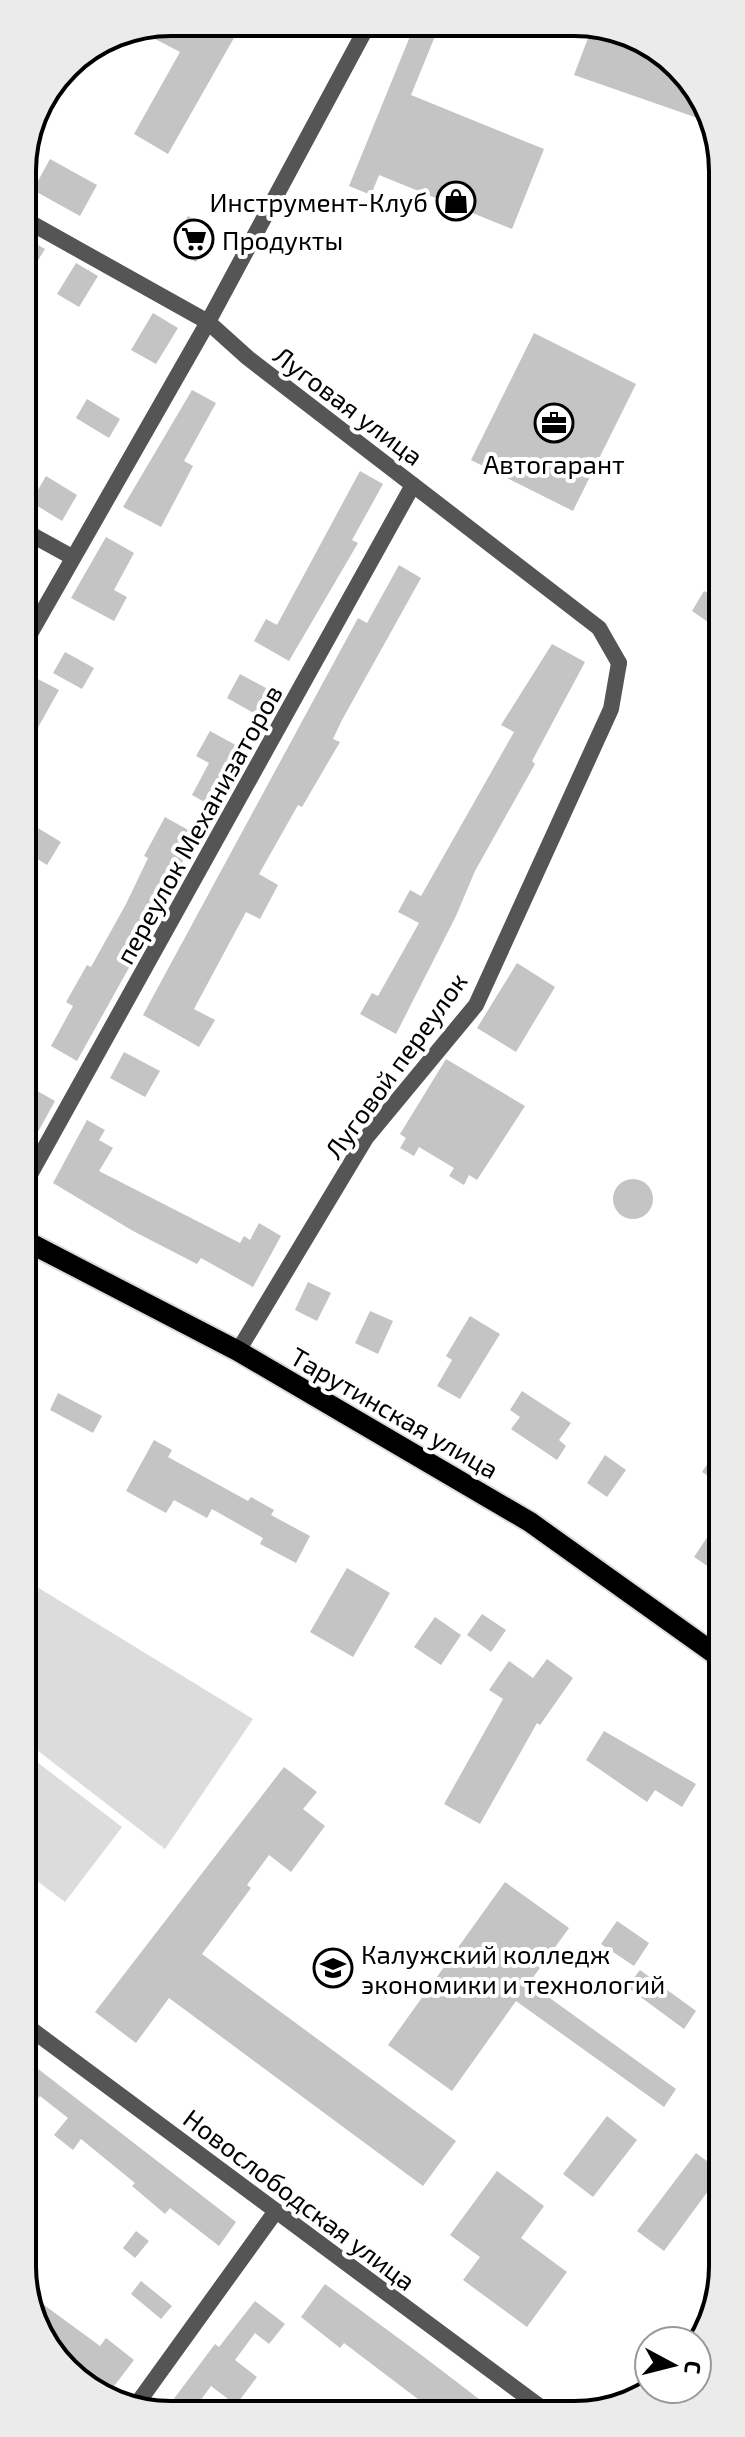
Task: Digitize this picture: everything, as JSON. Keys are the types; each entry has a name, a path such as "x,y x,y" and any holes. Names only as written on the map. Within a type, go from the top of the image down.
{"main road":[{"name":"Тарутинская улица","path":"36,1246 238,1351 530,1522 709,1650"}],"street":[{"path":"36,622 208,322 362,36"},
{"name":"Луговая улица","path":"36,226 208,322 248,358 599,628 619,663"},
{"name":"переулок Механизаторов","path":"36,1164 413,485"},
{"path":"36,537 72,557"},
{"name":"Луговой переулок","path":"238,1351 366,1138 476,1005 611,709 619,663"},
{"name":"Новослободская улица","path":"36,2033 532,2401"},
{"path":"142,2397 276,2211"}],"shaded area":[{"path":"36,1586 253,1719 165,1849 36,1749"},
{"path":"36,1761 122,1827 65,1902 36,1880"}],"building":[{"path":"235,36 168,154 134,134 180,52 153,38"},
{"path":"410,36 435,36 411,95 544,149 512,229 379,175 371,195 349,186"},
{"path":"588,38 626,46 670,75 698,118 574,75"},
{"path":"50,159 97,185 80,216 36,192 36,185"},
{"name":"Продукты","path":"188,216 214,231 196,262 183,255 180,246 179,232"},
{"path":"36,244 45,249 36,263"},
{"path":"76,263 98,276 79,307 57,294"},
{"path":"153,313 178,328 156,364 131,350"},
{"path":"534,333 636,384 573,511 471,460"},
{"path":"192,390 216,403 184,461 193,466 161,527 123,507"},
{"path":"87,399 120,419 109,438 76,418"},
{"path":"360,471 383,484 352,540 358,543 289,661 254,641 266,619 277,625"},
{"path":"46,476 77,495 62,521 36,505 36,493"},
{"path":"106,537 134,553 114,590 127,597 114,621 71,598"},
{"path":"399,565 421,578 342,720 333,739 340,742 302,807 298,805 259,874 278,885 260,919 246,912 194,1009 215,1020 199,1047 143,1015 358,618 367,623"},
{"path":"704,591 709,594 708,622 692,611"},
{"path":"552,644 585,662 532,761 535,764 475,871 456,916 396,1034 360,1014 372,993 378,996 419,923 398,912 410,890 421,896 514,732 501,725"},
{"path":"65,652 94,668 82,689 53,673"},
{"path":"240,674 275,693 261,717 227,698"},
{"path":"36,678 59,690 36,731"},
{"path":"210,731 243,749 215,808 192,795 209,763 196,756"},
{"path":"165,817 197,835 168,888 150,930 77,1061 51,1046 73,1006 66,1002 87,965 91,967 126,904 148,858 144,856"},
{"path":"36,827 61,842 47,865 36,858"},
{"path":"517,963 555,987 516,1052 477,1028"},
{"path":"124,1052 160,1071 145,1097 110,1078"},
{"path":"446,1059 525,1106 477,1180 469,1175 464,1185 449,1176 454,1168 419,1147 414,1156 400,1148 406,1138 400,1134"},
{"path":"36,1090 55,1101 36,1135"},
{"path":"87,1120 105,1130 99,1140 113,1148 99,1171 240,1243 244,1236 250,1240 259,1223 281,1236 253,1287 201,1258 197,1264 133,1231 53,1183"},
{"path":"633,1179 647,1185 653,1199 647,1213 633,1219 619,1213 613,1199 619,1185"},
{"path":"308,1282 331,1293 317,1321 295,1310"},
{"path":"370,1311 393,1321 378,1354 355,1343"},
{"path":"470,1316 500,1334 460,1399 437,1386 452,1360 446,1356"},
{"path":"522,1391 571,1423 559,1440 566,1446 557,1460 511,1429 520,1417 510,1410"},
{"path":"58,1393 102,1416 93,1433 50,1410"},
{"path":"154,1440 172,1450 168,1457 248,1501 251,1497 274,1510 271,1515 310,1536 296,1563 260,1544 263,1538 212,1509 207,1518 174,1500 166,1513 126,1491"},
{"path":"605,1455 626,1470 607,1497 587,1483"},
{"path":"709,1462 709,1477 702,1472"},
{"path":"709,1534 709,1567 694,1557"},
{"path":"347,1568 390,1593 353,1657 310,1632"},
{"path":"482,1614 506,1630 491,1652 467,1635"},
{"path":"435,1617 461,1635 441,1665 414,1647"},
{"path":"547,1659 573,1678 540,1725 537,1723 480,1824 444,1804 503,1699 489,1690 509,1661 533,1678"},
{"path":"604,1731 696,1784 682,1807 655,1790 647,1802 586,1760"},
{"path":"284,1767 317,1792 303,1809 325,1826 291,1872 269,1855 247,1885 251,1888 202,1954 456,2141 423,2186 169,1998 136,2043 95,2012"},
{"path":"505,1882 569,1928 529,1983 676,2089 664,2107 516,2001 452,2091 388,2045"},
{"path":"617,1921 649,1943 634,1966 601,1944"},
{"path":"640,1970 696,2011 684,2029 627,1987"},
{"path":"36,2067 236,2222 219,2246 170,2208 165,2214 132,2186 135,2183 81,2139 73,2150 54,2135 68,2118 40,2096 36,2101"},
{"path":"607,2116 637,2140 593,2197 563,2174"},
{"path":"696,2153 709,2162 709,2190 664,2251 637,2231"},
{"path":"497,2171 544,2206 521,2238 567,2272 527,2327 463,2280 480,2257 450,2235"},
{"path":"136,2231 149,2241 135,2258 123,2248"},
{"path":"141,2281 172,2306 161,2319 131,2294"},
{"path":"325,2284 482,2401 420,2401 344,2343 340,2348 301,2317"},
{"path":"255,2301 285,2324 269,2344 255,2333 235,2360 257,2377 239,2401 231,2401 211,2386 200,2401 172,2401 215,2344 219,2347"},
{"path":"42,2303 100,2346 106,2338 134,2360 113,2388 103,2383 75,2362 64,2348 46,2318"}],"place":[{"name":"Инструмент-Клуб","path":"456,201"},
{"name":"Продукты","path":"194,239"},
{"name":"Автогарант","path":"554,423"},
{"name":"Калужский колледж экономики и технологий","path":"333,1968"}]}
